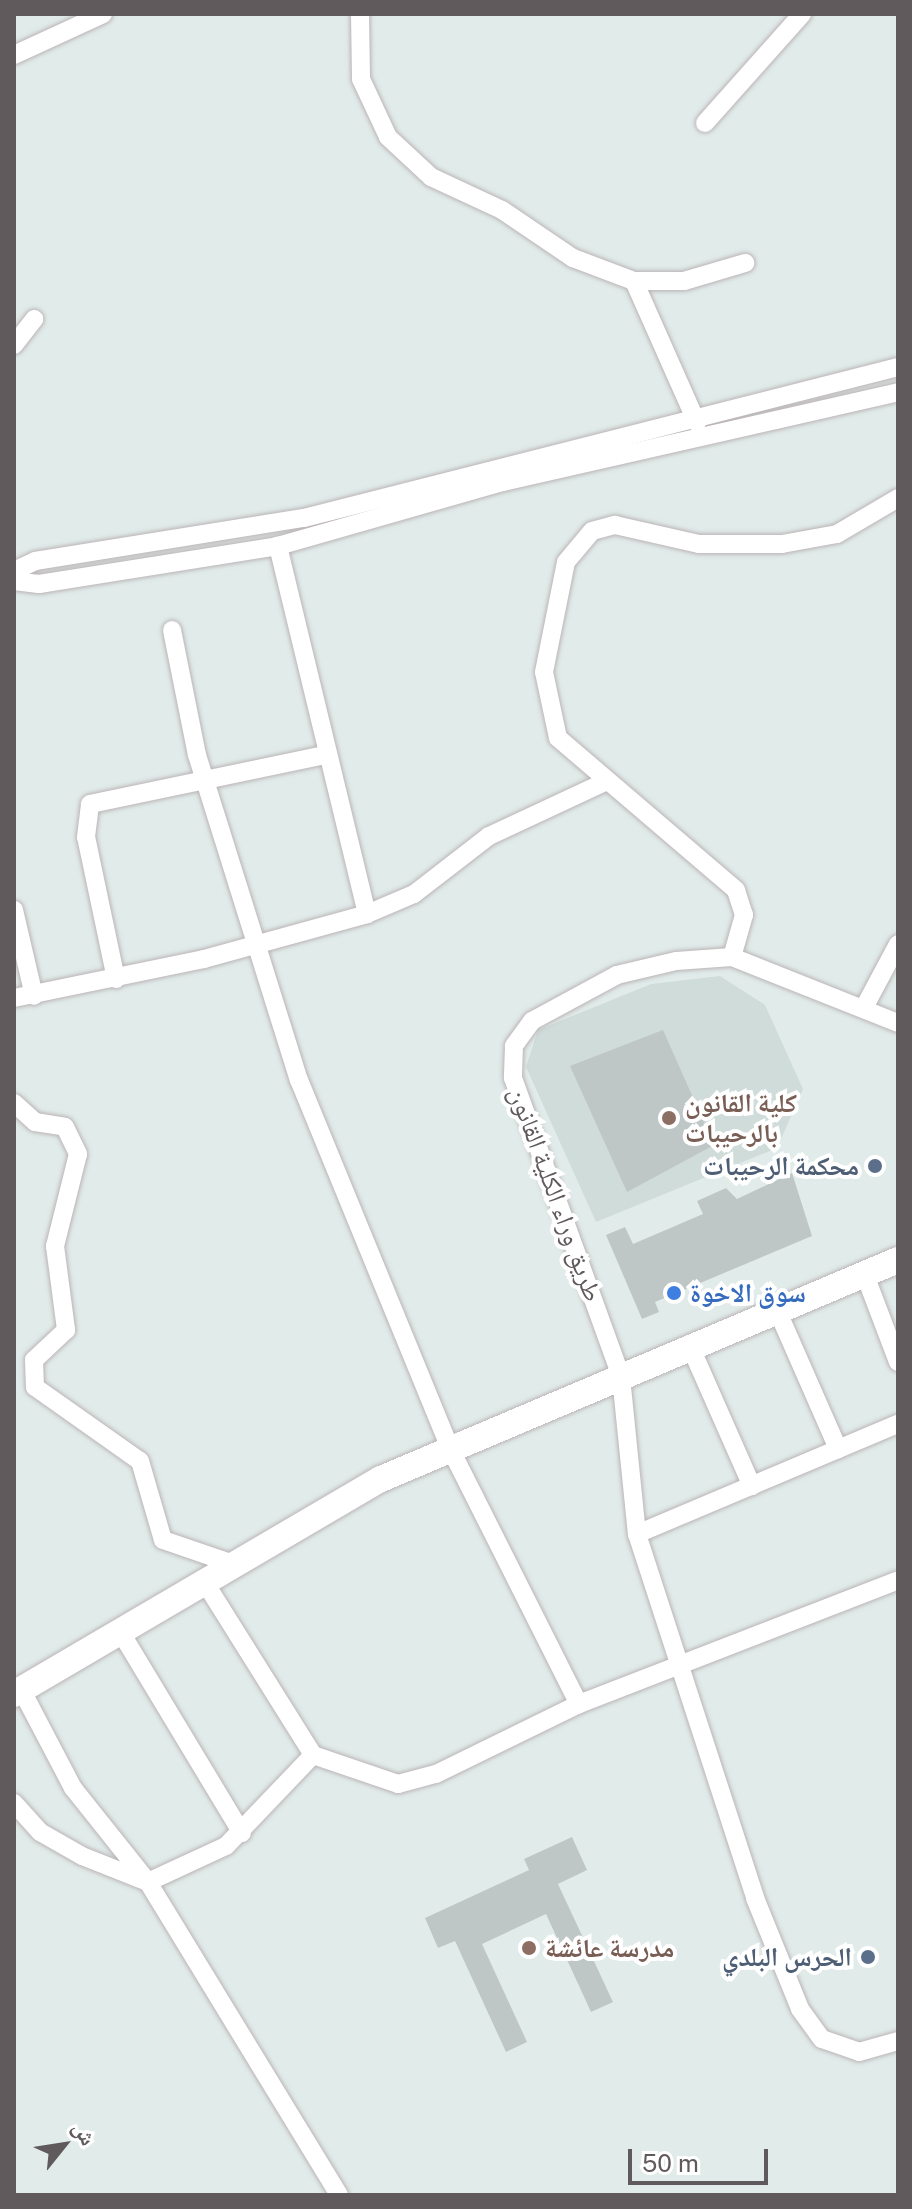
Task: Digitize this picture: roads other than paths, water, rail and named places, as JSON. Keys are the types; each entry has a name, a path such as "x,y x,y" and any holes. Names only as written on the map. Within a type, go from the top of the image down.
{"main road":[{"path":"18,1691 233,1564 449,1446 898,1260"}],"street":[{"path":"14,55 81,19 103,14"},
{"path":"360,14 361,79 374,115 405,157 573,258 634,281 684,281 745,263"},
{"path":"705,123 802,14"},
{"path":"634,281 695,413 701,436"},
{"path":"14,345 34,319"},
{"path":"14,581 39,584 278,546 695,413 898,367"},
{"path":"14,571 35,561 304,518 898,392"},
{"path":"732,957 744,915 736,890 605,782 558,738 543,694 575,546 615,525 699,544 782,544 837,534 898,498"},
{"path":"278,546 325,755 367,914"},
{"path":"172,630 205,783 252,944 299,1080 449,1446 579,1704"},
{"path":"116,979 86,837 90,804 205,783 325,755"},
{"path":"14,998 116,979 367,914 414,894 489,836 605,782"},
{"path":"14,910 34,996"},
{"path":"866,1004 898,944"},
{"name":"طريق وراء الكلية القانون","path":"898,1023 866,1004 732,957 617,975 532,1021 514,1046 513,1078 621,1377 637,1534 755,1898 800,2009 822,2039 859,2052 898,2041"},
{"path":"14,1103 35,1122 65,1127 78,1154 55,1246 66,1330 34,1360 35,1387 140,1461 163,1540 233,1564"},
{"path":"865,1275 898,1362"},
{"path":"778,1312 838,1449"},
{"path":"691,1348 752,1486"},
{"path":"637,1534 898,1424"},
{"path":"204,1581 313,1755 398,1784 436,1774 579,1704 681,1662 898,1580"},
{"path":"120,1631 242,1833"},
{"path":"18,1691 73,1788 148,1882 339,2195"},
{"path":"14,1803 40,1832 82,1856 148,1882 211,1857 242,1833 313,1755"}],"place":[{"name":"كلية القانون بالرحيبات","path":"669,1118"},
{"name":"محكمة الرحيبات","path":"875,1166"},
{"name":"سوق الاخوة","path":"674,1293"},
{"name":"مدرسة عائشة","path":"529,1948"},
{"name":"الحرس البلدي","path":"868,1957"}]}
